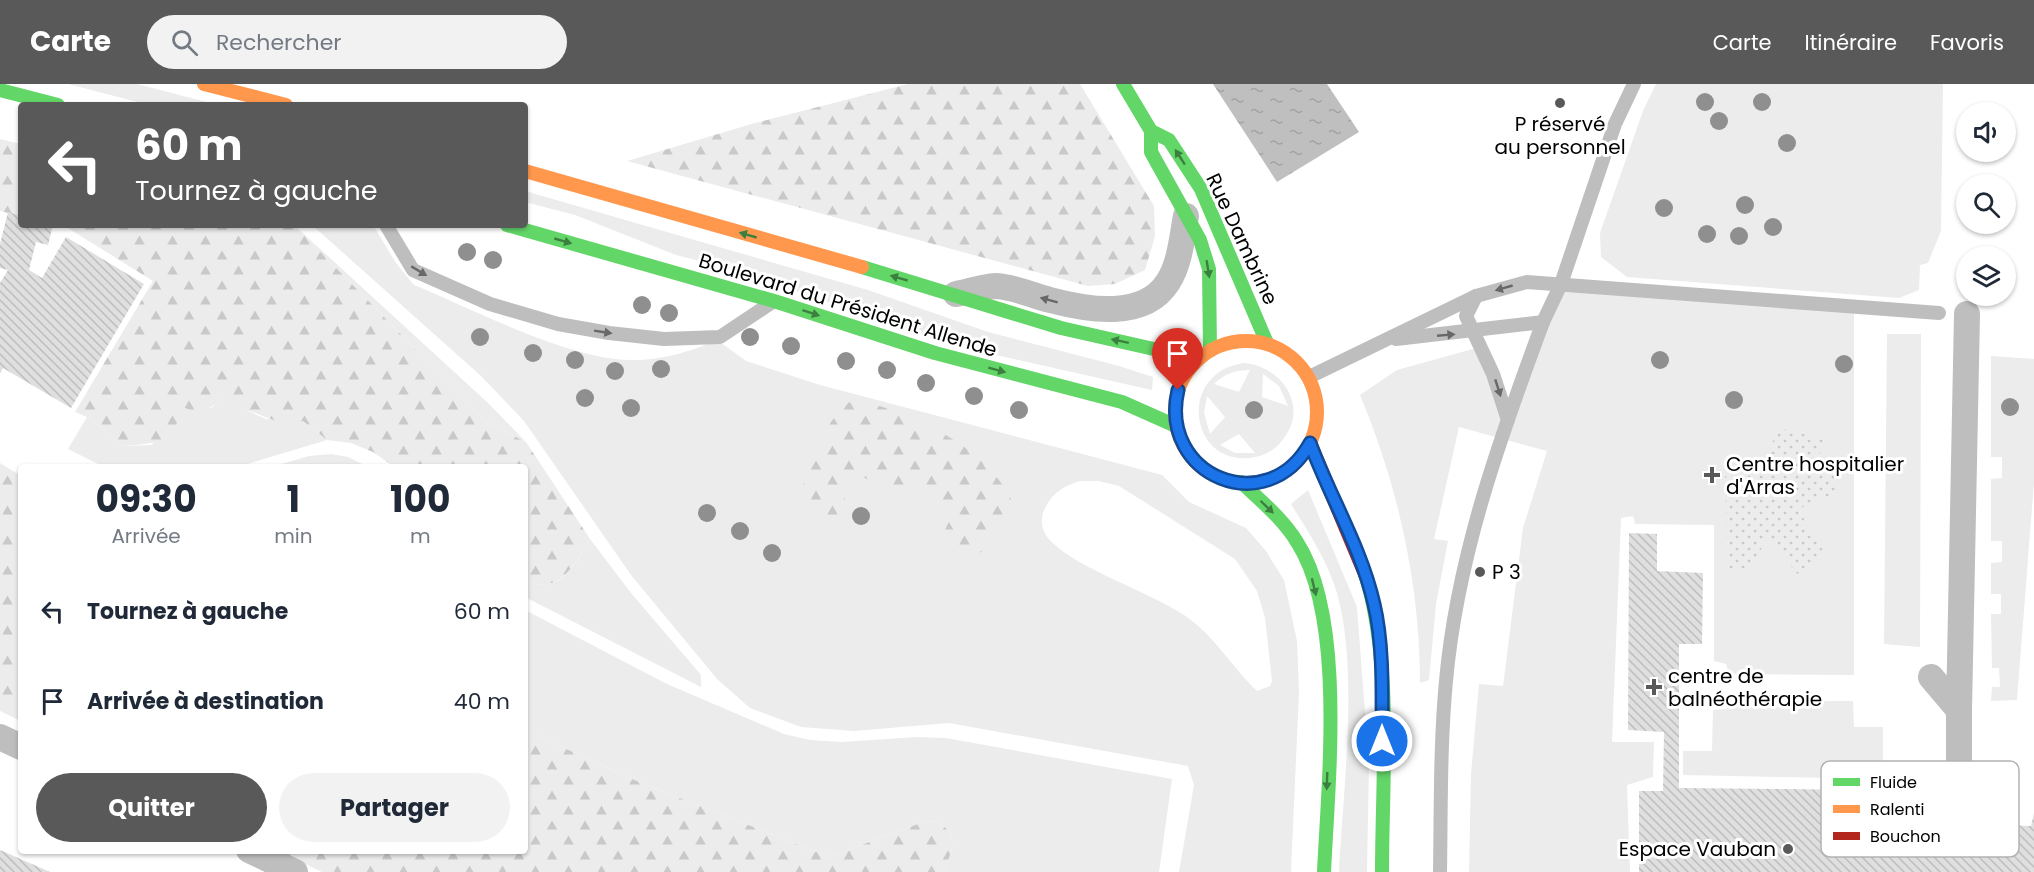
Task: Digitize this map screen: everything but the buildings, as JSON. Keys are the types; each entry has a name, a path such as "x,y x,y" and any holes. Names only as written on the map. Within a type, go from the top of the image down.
{"main road":[{"path":"204,84 274,102"},
{"name":"Rue Dambrine","path":"1123,84 1151,131 1151,152 1200,240 1209,269 1210,350"},
{"path":"0,90 46,102"},
{"name":"Rue Dambrine","path":"1151,131 1169,140 1201,189 1267,343"},
{"name":"Boulevard du Président Allende","path":"528,172 956,294 1060,328 1198,359"},
{"name":"Boulevard du Président Allende","path":"518,228 774,301 935,353 1122,402 1176,426"},
{"path":"1232,341 1267,343 1284,351 1298,362 1309,377 1318,409 1316,426 1310,443 1298,460 1280,475 1266,481 1241,482 1221,479 1196,464 1183,446 1174,414 1178,390 1183,378 1198,359 1210,350 1232,341"},
{"path":"1310,443 1359,556 1375,606 1382,697 1382,872"},
{"path":"1241,482 1280,520 1304,554 1324,632 1329,706 1324,872"}],"street":[{"path":"956,294 997,286 1090,308 1128,309 1143,304 1159,294 1169,281 1176,265 1186,216"},
{"path":"1959,761 1967,314"},
{"path":"1931,677 1959,710"},
{"path":"0,737 18,746"},
{"path":"257,854 295,872"}],"lane":[{"path":"1440,872 1446,680 1465,565 1508,420 1543,322 1561,284 1615,124 1634,84"},
{"path":"388,228 413,270 490,304 558,324 664,339 720,337 774,301"},
{"path":"1309,377 1476,296 1527,282 1939,313"},
{"path":"1476,296 1466,316 1493,374 1508,420"},
{"path":"1388,340 1473,332 1543,322"}],"green space":[{"path":"68,84 137,84 206,102 137,102"},
{"path":"908,84 1080,84 1154,206 1155,236 1145,270 1115,284 1088,286 627,161 755,123"},
{"path":"1656,84 1943,84 1941,231 1928,263 1920,265 1919,290 1899,298 1627,277 1601,257 1600,233 1643,111"},
{"path":"0,139 18,143 18,215 0,211"},
{"path":"528,192 868,290 988,332 1119,366 1153,377 1152,390 955,346 734,270 676,255 575,215 528,203"},
{"path":"68,228 297,228 488,423 526,442 590,539 579,558 557,581 537,584 528,581 528,464 390,464 373,452 351,443 327,440 303,421 281,422 240,409 230,410 221,399 209,408 199,411 188,409 176,402 178,416 172,434 156,442 124,446 87,417 75,412 153,281"},
{"path":"297,228 487,402 526,442 488,423"},
{"path":"315,228 375,228 396,263 414,285 552,343 608,358 644,360 676,354 717,340 746,361 820,385 1162,475 1189,502 1246,528 1266,551 1284,580 1297,641 1299,692 1291,872 1179,872 1194,785 1188,766 949,723 854,731 801,727 750,708 717,679 631,575 524,421 481,376","holes":["1080,481 1099,481 1119,486 1235,559 1257,591 1265,618 1272,681 1270,686 1257,691 1213,641 1184,615 1074,559 1048,538 1043,527 1043,512 1048,502 1060,490"]},
{"path":"1561,284 1854,306 1854,675 1729,674 1726,664 1714,661 1714,525 1635,524 1633,516 1621,518 1612,742 1654,742 1653,777 1627,785 1630,872 1469,872 1471,774 1479,684 1503,686 1523,528 1547,451 1459,427 1434,539 1448,541 1436,604 1429,680 1420,683 1416,609 1404,536 1385,464 1360,395 1397,370 1480,347 1508,419"},
{"path":"1887,334 1921,334 1920,647 1884,644"},
{"path":"1991,356 2034,359 2034,482 2017,700 1991,701 1992,687 2000,687 1999,668 1992,668 1991,614 2001,614 2001,594 1991,594 1991,563 2002,562 2002,541 1991,541 1991,479 2002,478 2002,457 1991,457"},
{"path":"1244,363 1257,366 1280,379 1287,389 1294,413 1291,425 1281,442 1269,452 1249,458 1229,456 1213,447 1203,433 1199,416 1200,398 1208,382 1223,370","holes":["1250,370 1239,392 1214,384 1226,375","1263,374 1279,386 1288,406 1262,397","1207,396 1225,417 1210,434 1204,413","1239,434 1255,453 1235,453 1220,445"]},
{"path":"855,398 900,413 944,434 983,462 998,479 1011,499 986,550 967,558 951,548 944,532 952,515 926,487 883,487 857,474 845,482 845,503 848,514 838,520 823,520 802,488 828,426 844,406"},
{"path":"221,399 266,419 303,421 327,440 248,464 98,464 68,449 87,417 124,446 152,445 176,401 211,408"},
{"path":"1782,429 1824,439 1815,473 1835,469 1839,492 1798,509 1826,555 1799,576 1768,537 1750,568 1727,568 1725,459 1762,456"},
{"path":"331,454 348,457 362,464 282,464 309,456"},
{"path":"0,463 18,474 18,720 0,711"},
{"path":"1308,490 1357,607 1369,765 1367,872 1339,872 1348,731 1347,658 1344,624 1333,581 1317,547 1291,504"},
{"path":"590,539 631,593 701,675 701,687 528,599 528,581 548,584 557,581 573,567"},
{"path":"528,612 667,684 784,734 810,740 841,742 917,737 946,738 1172,779 1159,872 943,872 950,855 952,840 946,829 929,820 829,857 632,779 528,731"},
{"path":"1728,701 1853,701 1854,727 1883,727 1883,761 1821,761 1821,778 1683,775 1683,751 1712,751 1713,710 1726,709"},
{"path":"528,731 632,779 829,857 929,820 946,829 952,840 950,855 943,872 322,872 283,854 528,854"}],"water":[{"path":"1213,84 1327,84 1359,132 1277,182"}],"traffic: fast":[{"path":"1123,84 1151,131 1151,152 1200,240 1209,269 1210,350"},
{"path":"0,90 46,102"},
{"path":"1151,131 1169,140 1201,189 1267,343"},
{"path":"518,228 774,301 935,353 1122,402 1176,426"},
{"path":"862,267 1061,328 1198,359"},
{"path":"1241,482 1264,503 1297,542 1312,574 1322,613 1328,656 1330,702 1324,872"},
{"path":"1365,574 1374,608 1383,682 1382,872"}],"traffic: slow":[{"path":"204,84 274,102"},
{"path":"528,172 862,267"},
{"path":"1246,341 1273,346 1297,361 1312,385 1317,412 1312,439 1297,463 1273,478 1246,483 1219,478 1195,463 1180,439 1175,412 1180,385 1195,361 1219,346 1246,341"}],"traffic: jam":[{"path":"1310,443 1365,574"}],"place":[{"name":"P réservé au personnel","path":"1560,103"},
{"name":"Centre hospitalier d'Arras","path":"1712,475"},
{"name":"P 3","path":"1480,572"},
{"name":"centre de balnéothérapie","path":"1654,687"},
{"name":"Espace Vauban","path":"1788,849"}],"route":[{"path":"1178,390 1174,414 1180,440 1196,464 1221,479 1250,483 1266,481 1292,466 1303,455 1310,443 1321,473 1359,556 1375,606 1382,697 1382,741"}]}
